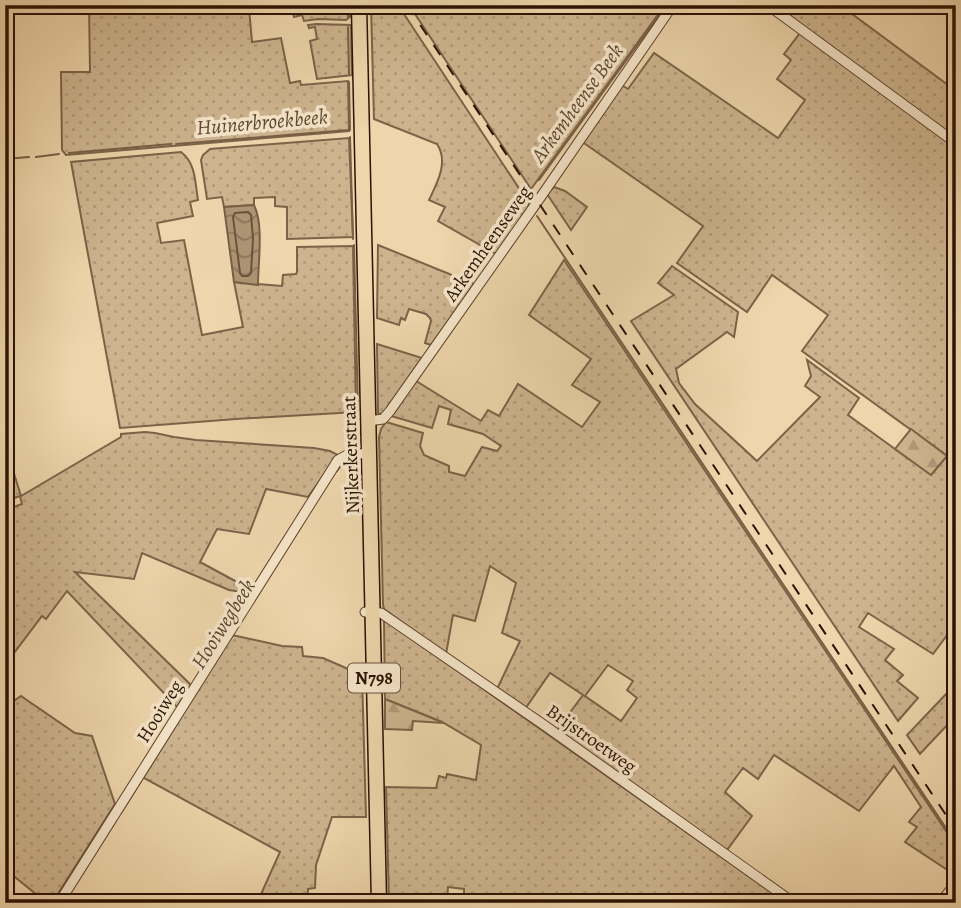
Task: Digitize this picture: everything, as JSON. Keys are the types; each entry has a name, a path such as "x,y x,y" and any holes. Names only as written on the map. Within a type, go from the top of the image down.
{"main road":[{"name":"Nijkerkerstraat","path":"359,5 370,453 369,612 379,903"}],"street":[{"name":"Arkemheenseweg","path":"369,421 383,418 390,411 673,5"},
{"path":"768,5 956,143"},
{"name":"Hooiweg","path":"59,903 338,460 347,455 370,453"},
{"name":"Brijstroetweg","path":"369,612 381,612 794,903"},
{"path":"940,903 956,883"}],"green space":[{"path":"89,5 154,5 155,10 220,5 273,5 249,8 252,42 281,38 290,83 300,81 301,85 348,81 349,131 66,155 62,150 61,72 90,72"},
{"path":"296,5 350,5 350,17 346,20 304,21 302,15 294,17 292,9 296,8"},
{"path":"371,5 398,5 530,205 496,254 438,221 445,207 429,200 442,165 437,144 374,119"},
{"path":"409,5 657,5 662,9 531,189"},
{"path":"772,5 840,5 956,91 956,139"},
{"path":"308,25 351,25 352,75 317,79 310,41 317,39 315,27 309,28"},
{"path":"800,33 956,147 956,639 948,634 933,654 868,613 859,627 894,649 885,660 903,675 897,681 918,698 898,721 631,321 674,295 658,283 672,266 738,312 734,337 727,332 676,369 679,383 695,404 757,461 820,397 805,386 811,376 807,360 859,398 848,415 931,475 947,456 802,351 828,315 772,275 747,312 677,263 703,226 581,141 620,84 628,89 654,53 778,138 805,100 777,79 791,60 784,54"},
{"path":"349,138 353,237 287,239 287,207 275,206 275,197 254,198 254,205 224,207 222,197 207,199 201,160 210,149"},
{"path":"181,152 190,162 195,180 198,200 190,202 193,216 157,223 161,243 184,240 202,335 243,327 234,282 282,286 283,275 297,272 297,247 353,246 356,412 120,428 71,162"},
{"path":"554,187 565,191 587,207 571,230 547,194"},
{"path":"378,245 474,284 431,345 425,343 431,321 426,314 409,309 405,320 401,318 399,325 377,318"},
{"path":"564,260 956,846 955,875 905,842 917,827 909,822 921,807 894,766 859,811 774,755 758,779 743,768 725,792 752,816 727,850 556,731 583,695 550,673 525,709 497,689 520,641 502,633 516,583 490,566 475,621 453,615 446,654 384,609 379,437 386,422 423,433 420,446 424,455 449,466 449,472 465,476 482,447 497,451 501,446 483,434 448,424 451,410 439,406 432,428 391,416 416,381 481,421 488,410 499,416 518,384 582,427 600,402 572,385 591,359 529,315","holes":["608,665 633,681 627,690 637,698 621,721 585,696"]},
{"path":"377,344 422,358 381,414 378,413"},
{"path":"911,429 947,456 931,475 895,449"},
{"path":"145,432 196,440 314,448 338,455 308,497 266,489 249,534 217,529 200,562 250,589 248,593 229,590 142,553 134,579 75,572 191,685 177,707 67,591 46,619 42,616 5,665 5,510 22,504 20,496 5,501 5,445 21,496 121,437 121,434"},
{"path":"384,619 787,903 464,903 464,889 448,887 447,902 389,903 386,787 436,788 439,776 446,778 447,774 476,780 481,745 442,722 385,699"},
{"path":"232,635 282,646 302,647 303,656 323,658 362,675 366,817 332,817 316,865 315,888 308,889 307,903 257,903 280,852 142,777"},
{"path":"947,693 956,693 956,726 950,722 920,754 907,735"},
{"path":"21,696 75,733 92,736 115,804 52,903 47,903 5,869 5,707"},
{"path":"385,699 444,723 413,721 412,730 385,729"}],"water":[{"path":"254,205 260,233 258,285 234,282 224,207"}],"waterway":[{"path":"347,5 348,17"},
{"name":"Arkemheense Beek","path":"539,180 663,10"},
{"path":"348,27 349,74"},
{"path":"349,82 350,130"},
{"name":"Huinerbroekbeek","path":"176,144 350,128"},
{"name":"Hooiwegbeek","path":"350,137 353,239"},
{"name":"Huinerbroekbeek","path":"69,153 171,144"},
{"name":"Huinerbroekbeek","path":"36,157 59,154"},
{"name":"Huinerbroekbeek","path":"5,159 29,157"},
{"name":"Arkemheense Beek","path":"526,196 528,202"},
{"path":"537,216 956,843"},
{"name":"Hooiwegbeek","path":"354,245 358,411"},
{"name":"Hooiwegbeek","path":"358,441 358,447"},
{"name":"Hooiwegbeek","path":"336,472 346,463 358,463"},
{"name":"Hooiwegbeek","path":"121,813 234,633"},
{"name":"Hooiwegbeek","path":"70,893 117,819"}],"railway":[{"path":"407,5 956,830"}]}
